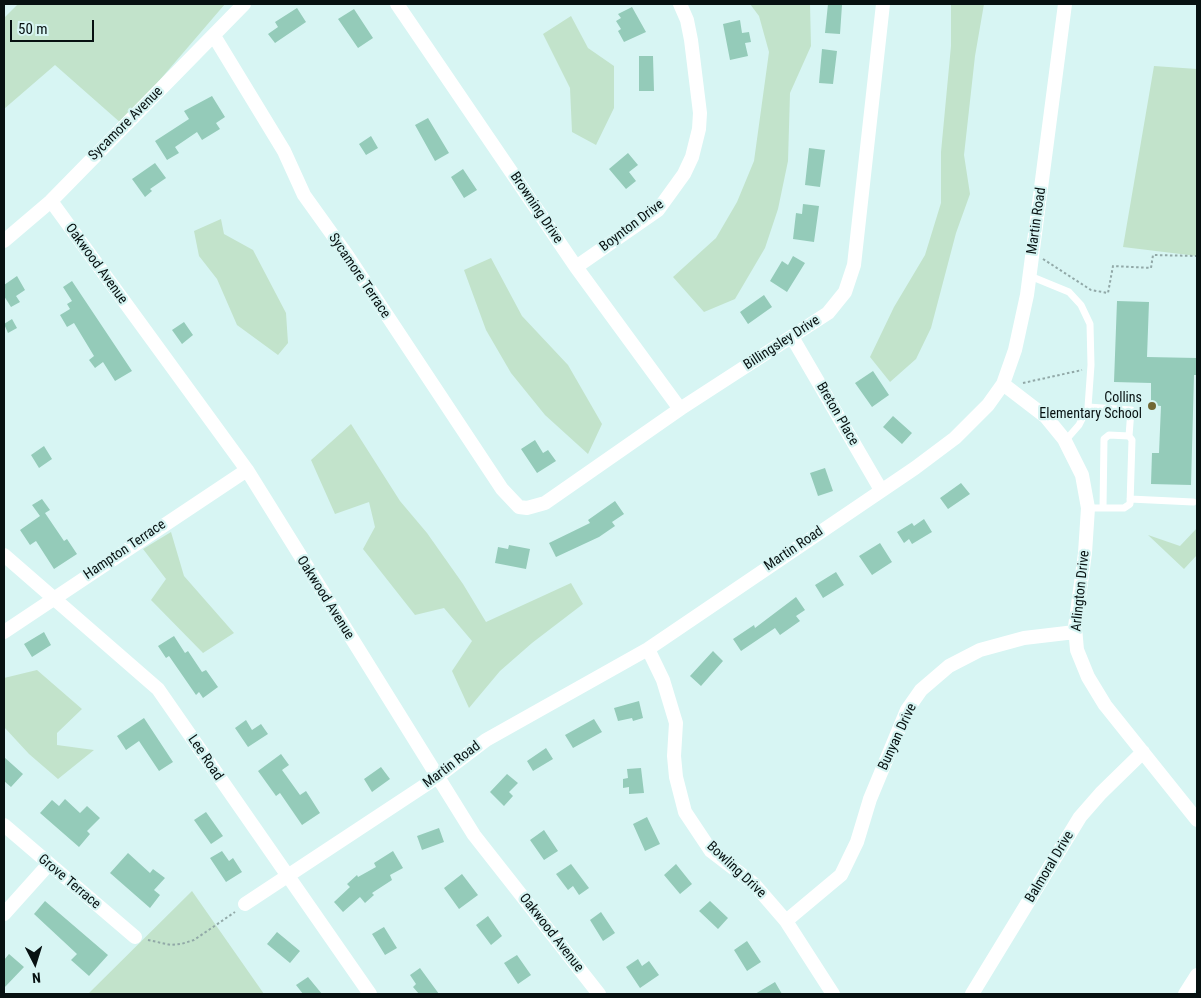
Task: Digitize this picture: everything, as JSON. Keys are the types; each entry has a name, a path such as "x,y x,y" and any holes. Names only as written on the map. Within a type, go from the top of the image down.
{"street":[{"name":"Sycamore Avenue","path":"4,238 51,201 244,4"},
{"name":"Browning Drive","path":"397,4 576,267 680,409"},
{"name":"Boynton Drive","path":"576,267 658,210 684,174 692,157 699,129 700,113 691,40 687,20 680,4"},
{"name":"Billingsley Drive","path":"519,507 527,508 545,503 680,409 828,313 844,292 854,265 883,4"},
{"name":"Martin Road","path":"245,904 436,778 486,740 648,649 882,490 955,438 988,405 1003,384 1015,350 1030,276 1065,4"},
{"name":"Sycamore Terrace","path":"214,36 284,151 304,195 347,255 502,489 519,507"},
{"name":"Oakwood Avenue","path":"51,201 247,470 436,778 474,835 599,994"},
{"name":"Breton Place","path":"792,337 882,490"},
{"name":"Arlington Drive","path":"1003,384 1046,417 1065,441 1082,475 1088,508 1085,553 1075,632 1077,650 1088,677 1105,705 1197,820"},
{"name":"Hampton Terrace","path":"4,632 247,470"},
{"name":"Lee Road","path":"4,555 158,689 286,876 370,994"},
{"name":"Bunyan Drive","path":"786,921 840,875 857,842 870,799 908,710 921,690 949,666 980,650 1024,638 1075,632"},
{"name":"Bowling Drive","path":"648,649 663,680 676,723 674,756 676,778 684,812 711,851 754,884 786,921 833,994"},
{"name":"Balmoral Drive","path":"972,994 1080,817 1101,793 1143,752"},
{"name":"Grove Terrace","path":"4,825 135,937"},
{"path":"4,914 48,864"},
{"path":"1185,994 1197,975"}],"lane":[{"path":"1030,276 1069,292 1081,305 1090,324 1091,367 1088,407 1079,425 1065,441"},
{"path":"1088,407 1130,410 1129,436 1132,440 1130,504 1124,508 1088,508"},
{"path":"1103,508 1104,439 1109,436 1129,436"},
{"path":"1130,499 1193,502"}],"path":[{"path":"1032,257 1050,262 1091,290 1108,293 1112,266 1151,268 1154,255 1197,256"},
{"path":"1003,384 1024,383 1091,367"},
{"path":"135,937 171,945 182,944 200,936 245,904"}],"green space":[{"path":"18,4 225,4 122,124 55,65 4,109 4,18"},
{"path":"750,4 810,4 811,46 790,93 788,161 778,209 765,248 735,299 704,312 673,277 716,238 737,202 754,161 769,52 759,16"},
{"path":"951,4 984,4 975,56 964,155 970,194 956,233 931,328 916,359 890,382 870,357 894,307 925,255 941,203 941,152 951,46"},
{"path":"571,16 588,48 614,66 614,108 596,145 572,132 570,88 543,34"},
{"path":"1154,66 1197,69 1197,256 1123,247"},
{"path":"221,219 224,234 253,250 286,313 288,343 278,355 237,325 217,279 199,256 194,231"},
{"path":"491,258 522,316 568,365 602,424 588,454 545,415 511,373 486,330 464,270"},
{"path":"351,424 400,501 427,533 463,584 486,622 571,583 583,604 532,643 500,671 469,708 452,671 472,641 444,608 415,615 363,549 375,527 369,502 335,514 311,460"},
{"path":"1197,528 1197,555 1184,569 1148,535 1180,546"},
{"path":"171,532 184,576 234,633 203,653 151,600 166,579 143,549"},
{"path":"37,670 82,709 57,733 57,745 94,750 58,779 29,754 4,727 4,678"},
{"path":"192,891 264,994 88,994"}],"building":[{"path":"828,4 842,5 840,34 825,33"},
{"path":"632,7 646,32 624,42 618,31 621,29 616,21 621,18 618,14"},
{"path":"297,8 306,22 275,43 268,34 278,27 275,22"},
{"path":"354,9 373,38 358,48 338,19"},
{"path":"740,20 742,33 749,32 751,42 745,43 748,56 730,60 723,24"},
{"path":"822,49 837,51 833,84 819,83"},
{"path":"639,56 653,56 654,91 639,91"},
{"path":"212,96 225,117 216,123 220,129 202,140 197,132 175,147 179,153 167,160 155,141 189,119 184,111"},
{"path":"428,118 449,153 435,161 415,125"},
{"path":"371,136 378,148 366,155 359,144"},
{"path":"809,148 825,150 820,187 805,185"},
{"path":"628,153 638,165 629,172 636,181 626,189 609,169"},
{"path":"155,163 166,178 150,189 152,191 145,197 132,179"},
{"path":"463,169 477,190 464,198 451,177"},
{"path":"803,204 819,206 814,242 793,239 796,213 802,214"},
{"path":"793,256 805,263 787,292 770,281 782,261 788,265"},
{"path":"17,276 25,290 16,296 20,302 11,307 4,296 4,285"},
{"path":"72,281 132,371 115,381 103,362 95,368 89,360 94,356 74,323 67,327 60,315 70,309 67,304 72,301 63,287"},
{"path":"764,295 772,307 748,324 740,312"},
{"path":"1117,301 1149,302 1147,357 1197,358 1197,375 1194,375 1191,485 1151,484 1152,453 1159,453 1161,406 1151,405 1151,383 1114,382"},
{"path":"12,319 17,328 8,333 4,324"},
{"path":"184,322 193,335 182,344 172,330"},
{"path":"873,371 889,395 872,407 855,383"},
{"path":"893,416 912,433 902,444 883,427"},
{"path":"535,440 543,453 548,450 556,461 537,473 521,449"},
{"path":"44,446 52,459 39,468 31,455"},
{"path":"825,468 833,491 818,496 810,473"},
{"path":"961,483 970,494 948,509 940,498"},
{"path":"42,499 50,510 45,513 64,541 67,539 77,554 54,569 36,541 30,545 20,530 40,516 32,505"},
{"path":"615,501 624,514 612,522 615,526 599,537 556,557 549,543 590,523 588,520"},
{"path":"924,519 932,532 912,544 909,539 904,543 897,532 912,523 914,526"},
{"path":"880,543 892,562 872,575 859,556"},
{"path":"509,545 530,549 526,569 495,563 498,547 508,549"},
{"path":"836,572 844,585 823,598 815,585"},
{"path":"796,597 805,610 796,616 800,621 780,635 775,628 741,651 733,639 754,625 755,628"},
{"path":"44,632 51,645 32,657 24,644"},
{"path":"174,636 185,653 188,651 202,672 206,670 218,687 203,698 199,692 196,695 169,656 166,658 158,646"},
{"path":"713,651 723,661 701,686 690,676"},
{"path":"639,701 643,718 633,721 632,718 618,721 614,708"},
{"path":"144,718 173,762 159,771 139,741 126,750 117,736"},
{"path":"594,719 602,732 573,748 565,735"},
{"path":"246,720 252,730 261,724 268,734 248,747 235,728"},
{"path":"546,748 553,759 533,771 527,761"},
{"path":"281,754 289,765 282,770 300,795 306,791 320,813 302,825 280,793 276,796 258,771"},
{"path":"4,757 23,774 11,787 4,781"},
{"path":"381,767 390,779 372,792 364,779"},
{"path":"641,768 644,793 629,794 629,787 623,788 623,779 628,778 627,769"},
{"path":"507,774 518,783 509,792 513,796 504,806 490,792"},
{"path":"65,799 80,813 87,806 100,818 87,831 90,834 79,847 40,813 52,800 59,806"},
{"path":"206,812 223,836 211,844 194,820"},
{"path":"647,817 660,844 645,851 633,824"},
{"path":"439,828 444,842 422,850 417,836"},
{"path":"544,830 558,851 544,860 530,840"},
{"path":"222,851 229,861 233,858 242,872 226,882 210,858"},
{"path":"393,851 403,868 390,875 392,880 372,893 374,895 365,903 360,897 343,912 334,902 350,887 347,884 357,875 358,877 376,867 374,863"},
{"path":"128,853 150,873 153,869 165,878 154,890 160,895 150,908 110,873"},
{"path":"571,864 589,888 579,895 573,886 568,890 556,874"},
{"path":"676,864 692,884 680,894 664,875"},
{"path":"462,874 478,895 459,909 444,888"},
{"path":"45,901 108,955 89,976 71,960 77,954 34,914"},
{"path":"710,901 728,918 718,929 699,911"},
{"path":"601,912 615,933 603,941 590,920"},
{"path":"488,916 502,936 491,945 476,925"},
{"path":"384,927 397,948 385,955 372,934"},
{"path":"277,932 300,951 290,963 267,944"},
{"path":"747,941 761,962 747,971 734,950"},
{"path":"9,954 24,967 4,988 4,960"},
{"path":"517,955 531,975 518,984 504,963"},
{"path":"638,959 642,966 649,961 659,975 640,988 626,967"},
{"path":"420,968 439,994 419,994 413,987 416,984 410,975"},
{"path":"308,977 322,994 303,994 296,985"},
{"path":"775,982 782,994 755,994"}],"place":[{"name":"Collins Elementary School","path":"1152,406"}]}
